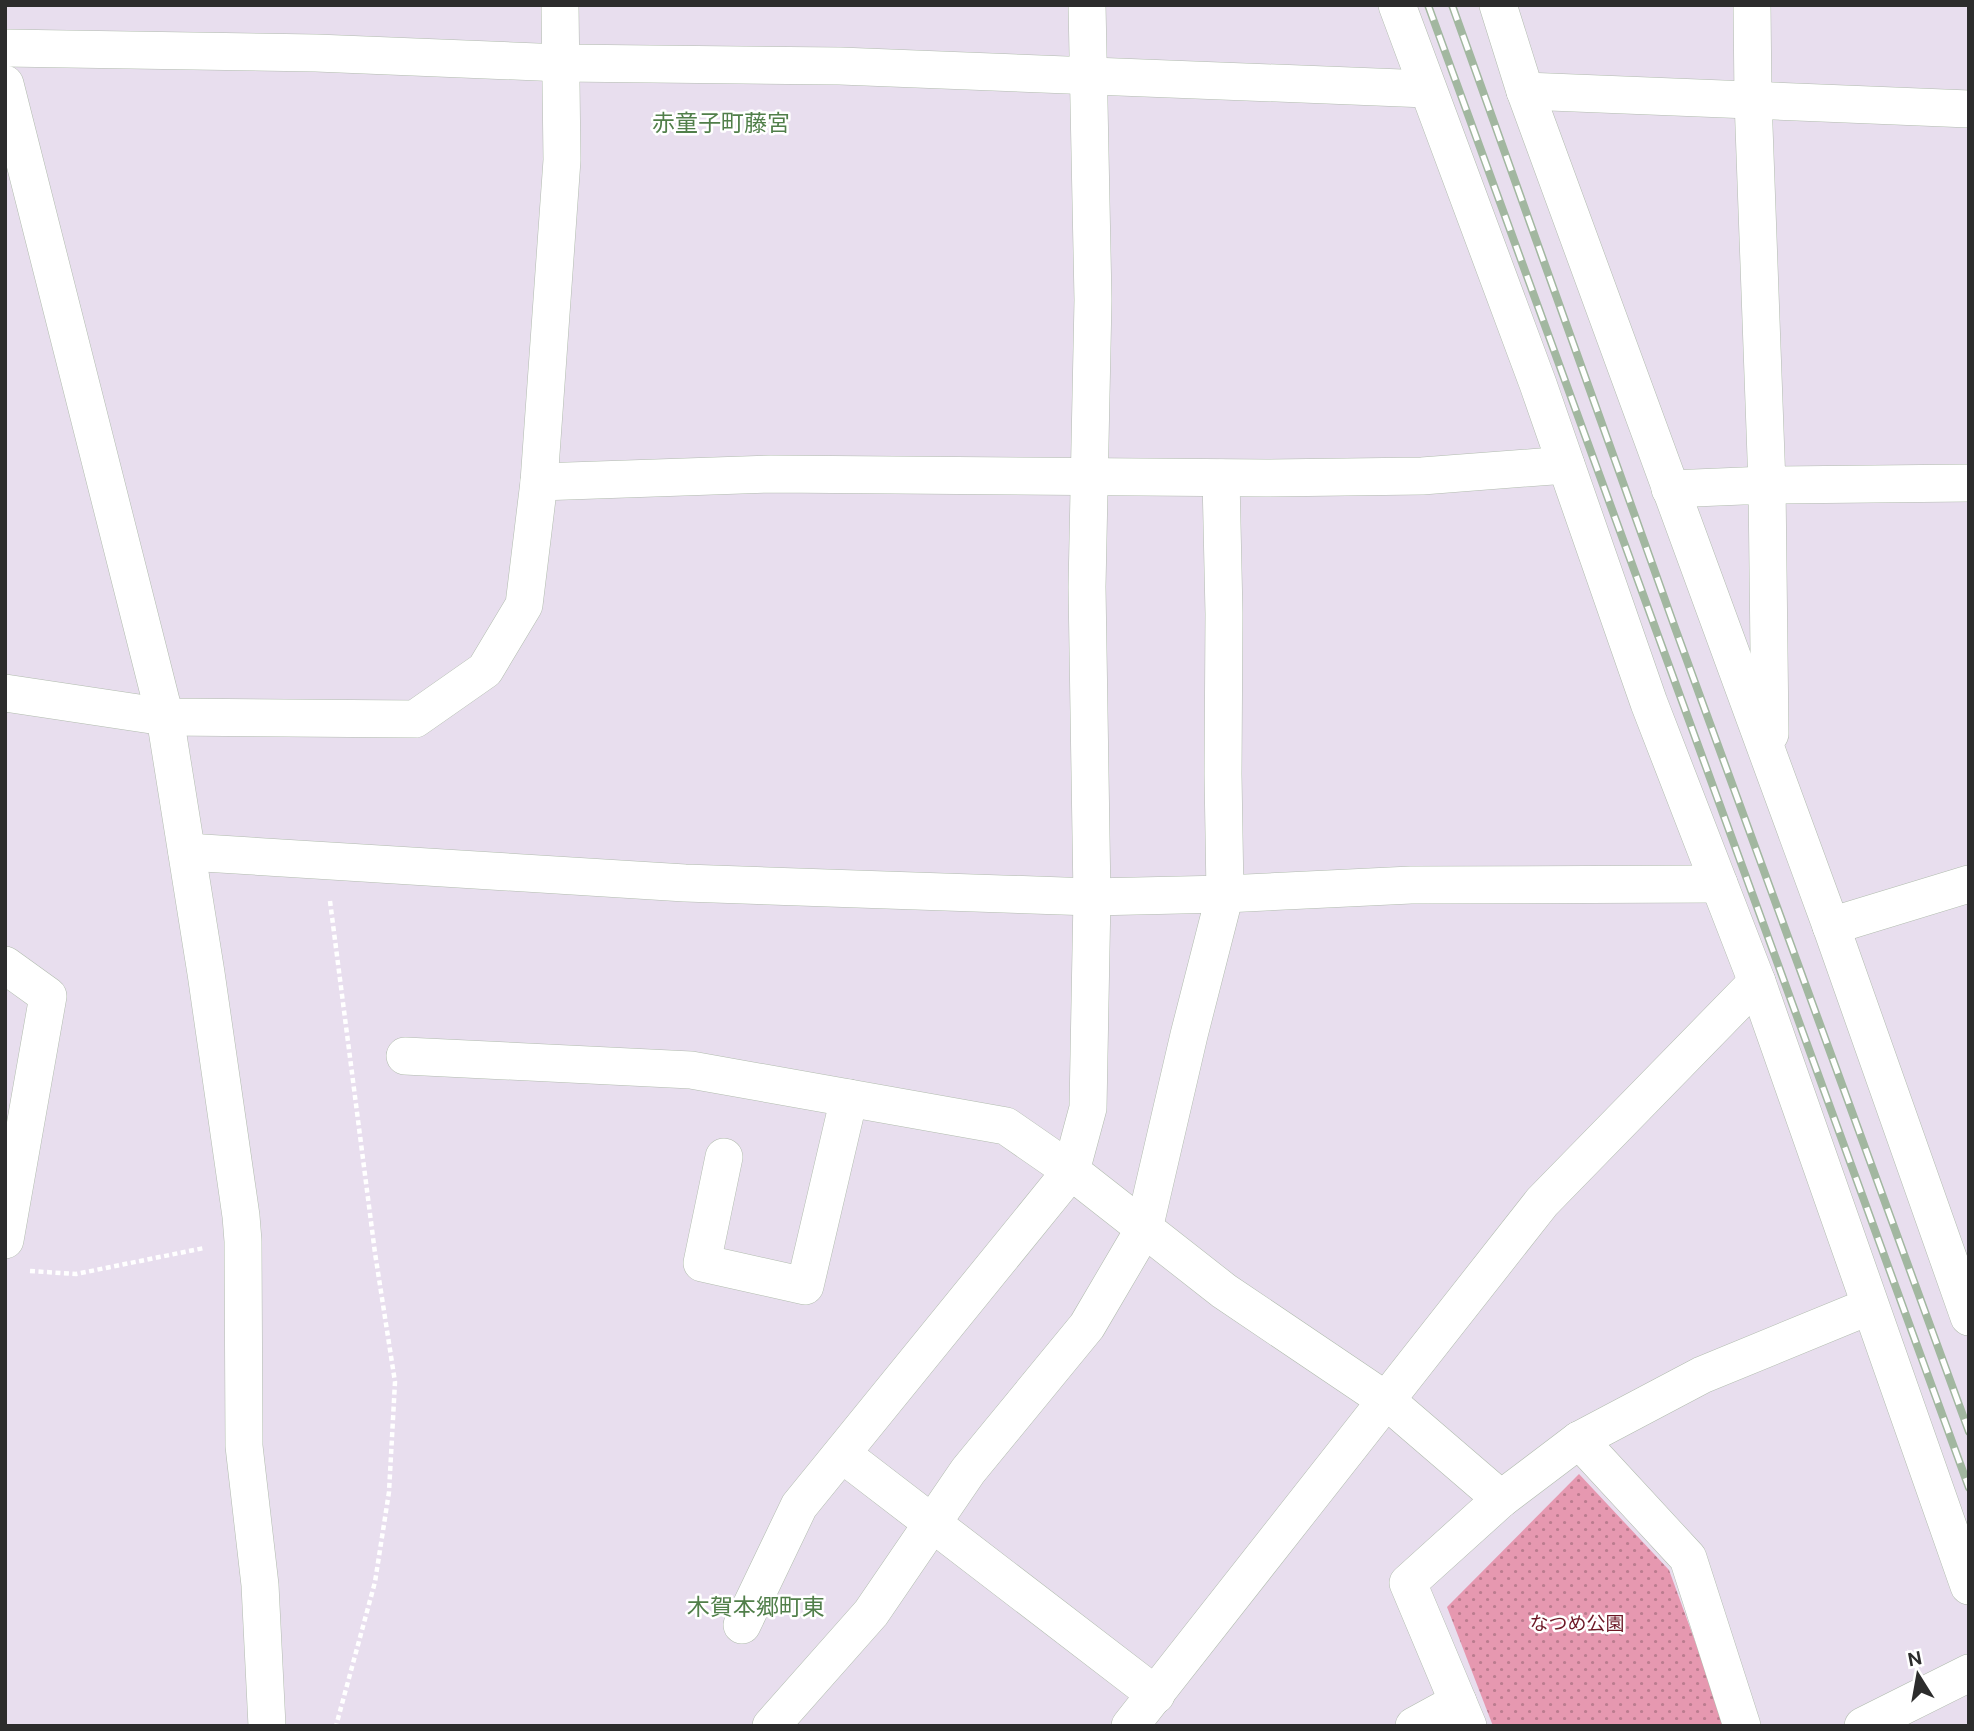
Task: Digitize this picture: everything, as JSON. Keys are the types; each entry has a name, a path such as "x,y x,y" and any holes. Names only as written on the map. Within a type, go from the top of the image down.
{"street":[{"path":"5,693 165,717 415,719 485,670 524,605 539,482 562,160 560,5"},
{"path":"742,1625 799,1506 1071,1171 1088,1108 1093,897 1087,587 1093,300 1087,5"},
{"path":"1397,5 1538,384 1649,703 1757,982 1969,1586"},
{"path":"1498,5 1525,91 1831,926 1969,1317"},
{"path":"1752,5 1767,485 1770,761"},
{"path":"5,48 316,53 562,63 840,66 1427,89"},
{"path":"5,84 165,717 187,852 243,1241 244,1446 260,1585 267,1726"},
{"path":"1525,91 1969,108"},
{"path":"539,482 771,474 1221,478 1422,476 1566,465"},
{"path":"771,1726 872,1613 968,1471 1087,1326 1144,1229 1225,894 1221,478"},
{"path":"1670,489 1767,485 1969,484"},
{"path":"187,852 685,883 1093,897 1411,885 1719,884"},
{"path":"1831,926 1969,884"},
{"path":"5,965 48,996 5,1240"},
{"path":"842,1454 932,1524 1148,1714 1542,1202 1757,982"},
{"path":"405,1056 691,1070 1006,1126 1071,1171 1224,1291 1387,1401 1501,1499"},
{"path":"724,1157 702,1263 805,1286 849,1098"},
{"path":"1414,1726 1463,1714 1408,1583 1501,1499 1579,1440 1702,1375 1870,1307"},
{"path":"1579,1440 1688,1558 1742,1726"},
{"path":"1863,1726 1969,1673"}],"path":[{"path":"325,862 375,1253 395,1382 389,1492 375,1582 336,1726"},
{"path":"29,1271 76,1274 243,1241"}],"green space":[{"name":"なつめ公園","path":"1579,1474 1669,1570 1726,1726 1493,1726 1447,1607"}],"railway":[{"path":"1428,5 1969,1488"},
{"path":"1452,5 1674,625 1969,1432"}],"district":[{"name":"赤童子町藤宮","path":"721,123"},
{"name":"木賀本郷町東","path":"756,1607"}]}
